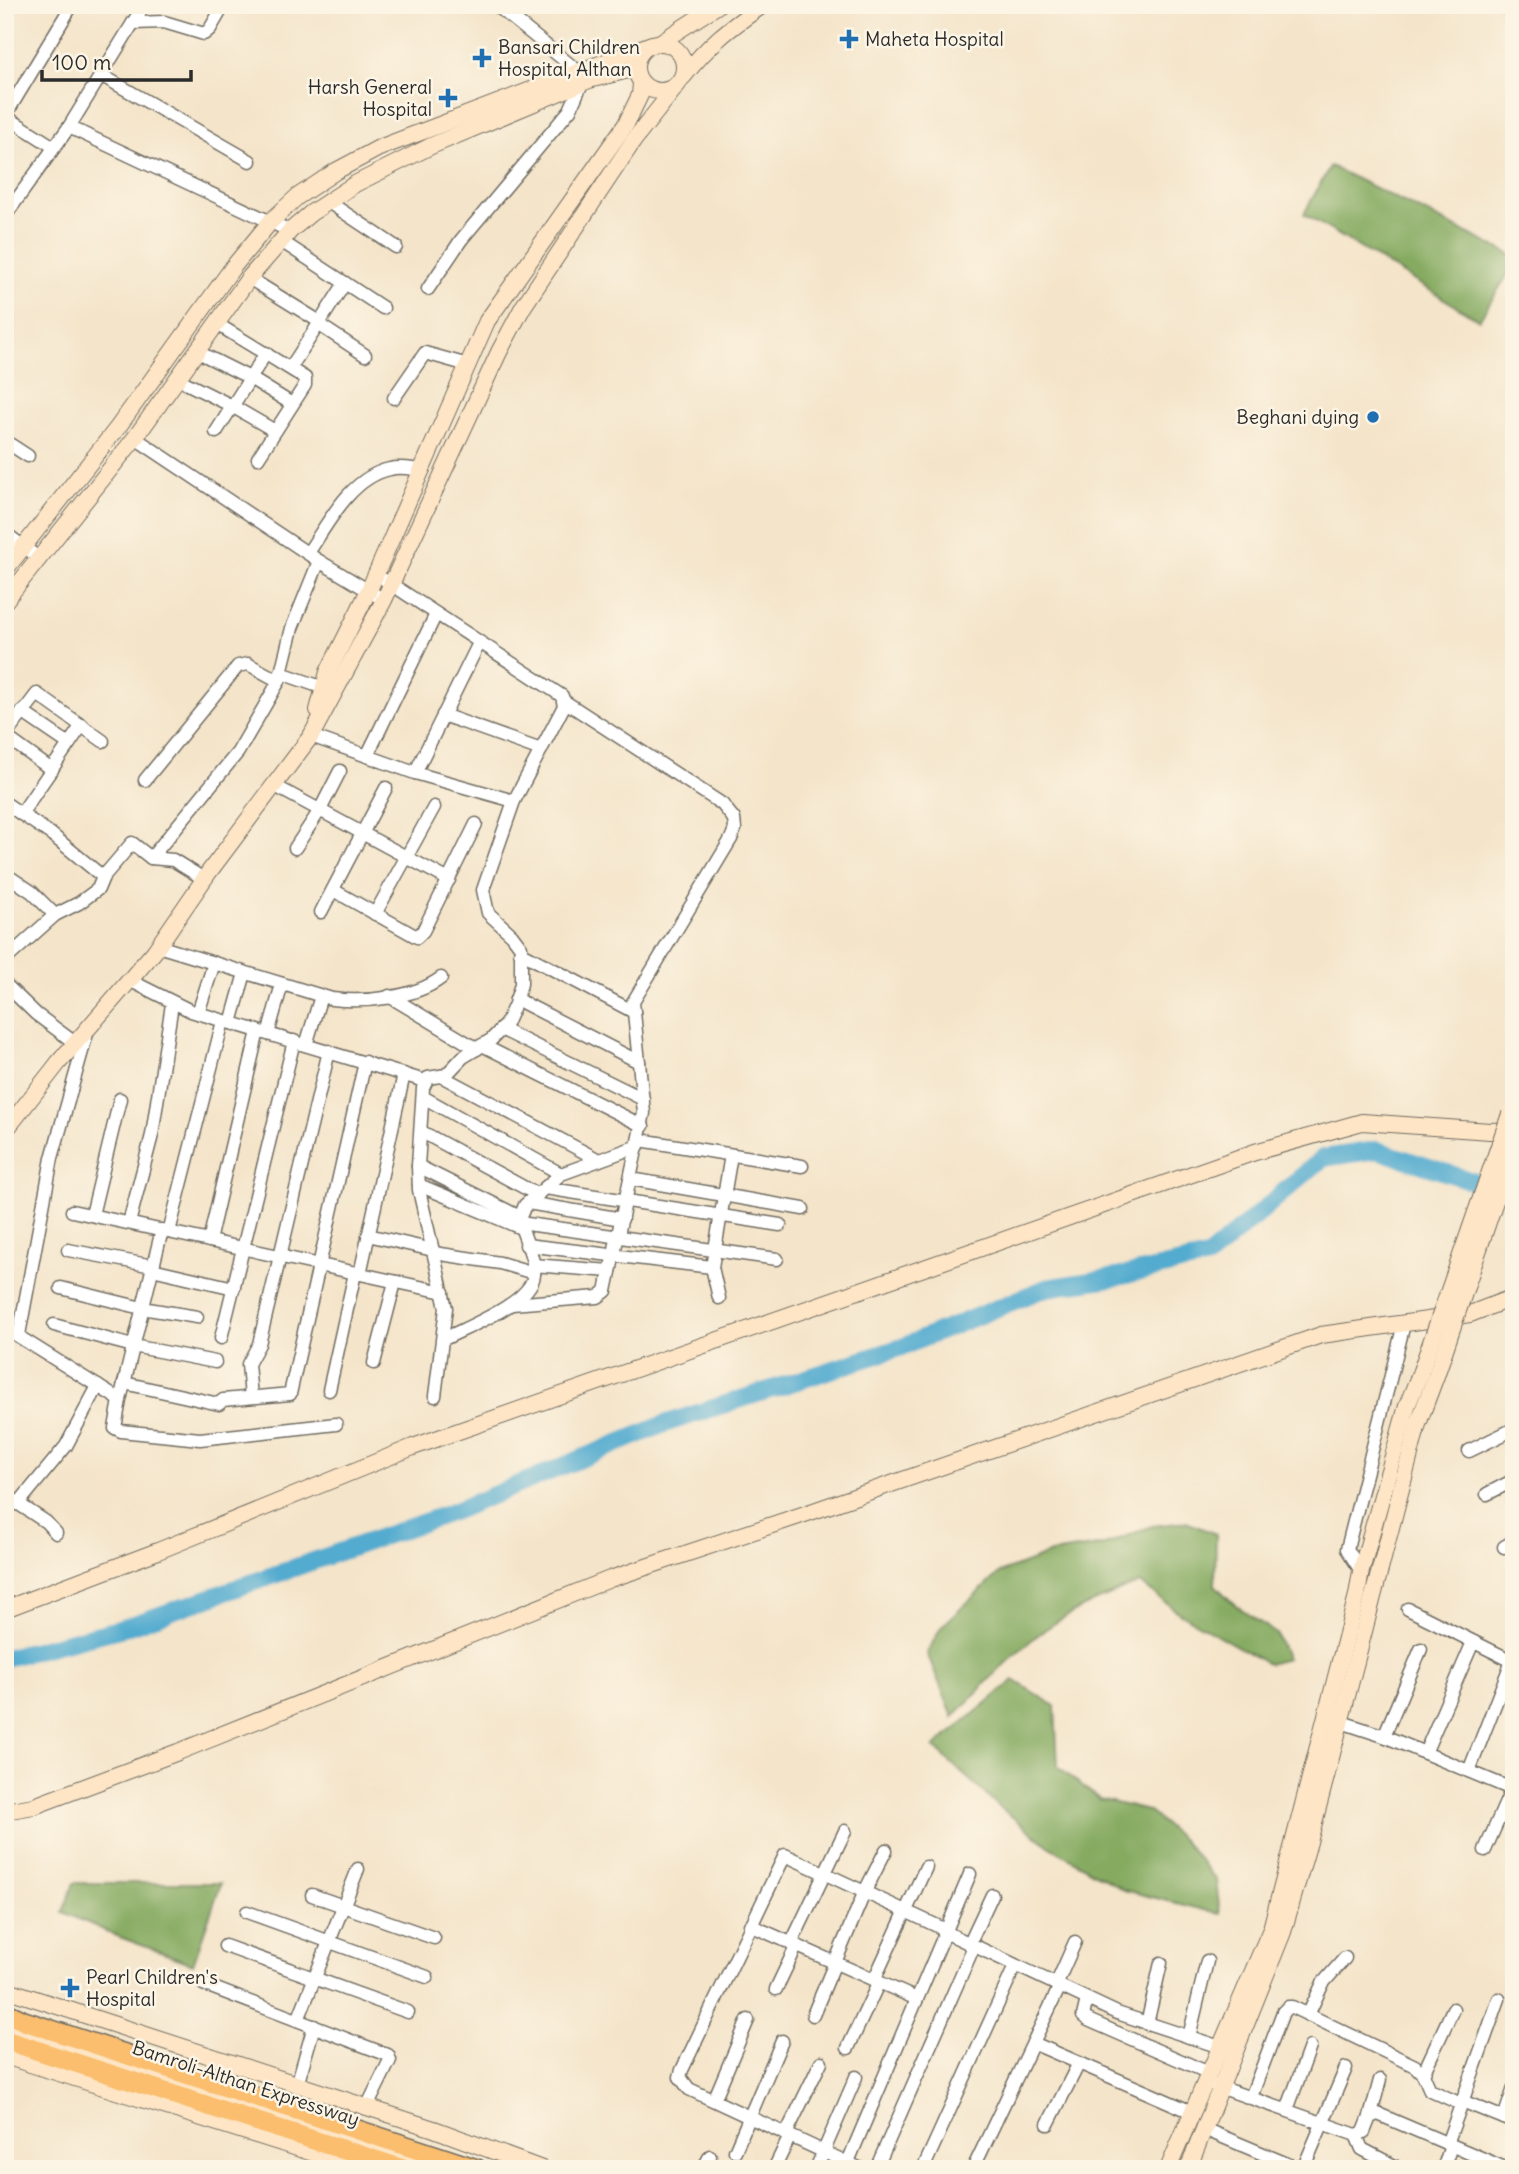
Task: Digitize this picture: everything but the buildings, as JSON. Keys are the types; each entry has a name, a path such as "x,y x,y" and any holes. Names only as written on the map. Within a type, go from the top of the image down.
{"main road":[{"path":"5,2012 24,2021 477,2169"},
{"path":"5,2039 403,2169"}],"street":[{"path":"54,147 5,116 72,5"},
{"path":"5,216 69,127 144,5"},
{"path":"133,23 164,22 204,34 210,29 224,5"},
{"path":"496,5 583,78"},
{"path":"311,736 328,672 369,590 488,321 626,124 640,95 640,54 718,5"},
{"path":"5,1131 75,1043 158,946 204,879 311,736 384,600 499,352 523,307 634,140 702,53 722,33 763,5"},
{"path":"1503,5 1514,7"},
{"path":"5,570 118,427 233,267 271,221 310,188 379,148 583,78 638,76 655,91 663,92 680,81 685,69 680,53 674,47 655,43 583,78 389,165 327,201 286,236 249,278 135,438 5,601"},
{"path":"101,75 250,161"},
{"path":"428,289 461,240 570,110 583,78"},
{"path":"69,127 210,195 271,221 345,283 383,308"},
{"path":"327,201 396,247"},
{"path":"249,278 365,355"},
{"path":"290,367 345,283"},
{"path":"217,324 305,378 304,385 258,458"},
{"path":"198,352 250,378 292,404"},
{"path":"216,432 266,353"},
{"path":"394,398 425,353 468,365"},
{"path":"178,379 275,431"},
{"path":"135,438 313,557 384,600"},
{"path":"5,441 28,456"},
{"path":"151,858 238,752 280,677 313,557 343,500 356,487 388,469 422,470"},
{"path":"5,533 40,559"},
{"path":"376,574 562,696 564,701 564,706 514,801 483,890 488,914 512,935 521,947 521,984 516,999 501,1029 491,1040 463,1057 446,1074 425,1081 419,1185 446,1316 435,1396"},
{"path":"367,756 436,614"},
{"path":"415,773 479,643"},
{"path":"145,780 238,666 248,664 280,677 324,688"},
{"path":"52,770 7,731 34,696 39,694 103,741"},
{"path":"512,1304 601,1296 606,1291 643,1126 643,1099 633,1002 735,829 734,819 722,804 564,701"},
{"path":"22,712 69,744"},
{"path":"443,715 541,750"},
{"path":"21,814 82,725"},
{"path":"311,736 415,773 514,801"},
{"path":"295,848 320,810 340,771"},
{"path":"275,786 449,880"},
{"path":"321,912 386,788"},
{"path":"5,803 51,834 103,877"},
{"path":"375,914 434,807"},
{"path":"333,890 417,937 423,931 476,824"},
{"path":"5,960 55,915 79,903 98,889 103,877 132,843 151,858 173,860 204,879"},
{"path":"5,874 32,892 55,915"},
{"path":"158,946 321,996 349,1002 430,986 441,978"},
{"path":"520,952 634,1012"},
{"path":"198,1013 214,963"},
{"path":"246,973 227,1022 153,1267 115,1428 133,1433 200,1438 336,1424"},
{"path":"129,981 172,1004 198,1013 425,1081"},
{"path":"5,984 36,1014 75,1043"},
{"path":"209,1241 263,1032 282,984"},
{"path":"221,1338 300,1043 321,996"},
{"path":"389,996 480,1047 643,1126"},
{"path":"516,999 639,1062"},
{"path":"129,1223 152,1135 172,1004"},
{"path":"19,1335 52,1158 90,1026"},
{"path":"501,1029 643,1099"},
{"path":"251,1397 248,1364 259,1344 329,1051"},
{"path":"124,1383 219,1404 223,1399 289,1394 365,1062"},
{"path":"328,1390 368,1235 404,1074"},
{"path":"441,1076 598,1160"},
{"path":"423,1097 561,1174"},
{"path":"92,1215 120,1099"},
{"path":"1188,2169 1221,2087 1278,1925 1364,1597 1366,1577 1418,1424 1429,1372 1512,1108"},
{"path":"5,1609 159,1551 413,1447 1255,1152 1362,1122 1490,1131 1514,1130"},
{"path":"422,1132 537,1195 622,1219"},
{"path":"520,1223 537,1195 561,1174 639,1143 802,1166"},
{"path":"1429,1372 1514,1145"},
{"path":"719,1298 712,1267 731,1155"},
{"path":"418,1166 520,1223 534,1269 530,1287 512,1304 444,1339"},
{"path":"631,1179 803,1209"},
{"path":"419,1185 520,1223 777,1259"},
{"path":"537,1195 626,1199 780,1225"},
{"path":"72,1211 443,1292"},
{"path":"368,1235 434,1251 534,1269 610,1271"},
{"path":"526,1245 712,1267"},
{"path":"68,1251 153,1267 234,1288"},
{"path":"374,1363 395,1282"},
{"path":"61,1288 142,1308 197,1317"},
{"path":"5,1811 34,1807 178,1752 610,1579 1321,1335 1480,1312 1514,1297"},
{"path":"1366,1577 1347,1549 1404,1324"},
{"path":"54,1325 133,1346 215,1362"},
{"path":"5,1328 120,1400"},
{"path":"18,1504 66,1446 98,1386"},
{"path":"1469,1451 1514,1429"},
{"path":"1487,1494 1514,1480"},
{"path":"5,1495 56,1533"},
{"path":"1408,1609 1513,1660 1469,1771"},
{"path":"1425,1753 1473,1642"},
{"path":"1384,1736 1421,1649"},
{"path":"1332,1719 1384,1736 1513,1788 1485,1850"},
{"path":"776,1989 845,1831"},
{"path":"813,2015 865,1891 886,1850"},
{"path":"861,2169 847,2166 824,2151 689,2089 680,2077 785,1855 1117,2013 1220,2047"},
{"path":"848,2048 926,1867"},
{"path":"298,2020 358,1869"},
{"path":"847,2166 970,1874"},
{"path":"313,1895 434,1938"},
{"path":"876,2169 992,1895"},
{"path":"247,1912 427,1978"},
{"path":"750,1925 917,1999"},
{"path":"1168,2169 1220,2047 1278,1925"},
{"path":"974,2169 1033,2043 1075,1942"},
{"path":"225,1946 408,2012"},
{"path":"1308,2015 1323,1983 1345,1958"},
{"path":"1189,2037 1207,1961"},
{"path":"1147,2024 1161,1963"},
{"path":"923,2169 1015,1966"},
{"path":"203,1984 388,2055 390,2060 366,2107"},
{"path":"5,1989 443,2132 542,2169"},
{"path":"1087,1999 1083,2016 1088,2020 1207,2077 1221,2087 1356,2135 1364,2132 1380,2080"},
{"path":"1443,2169 1462,2102 1499,1999"},
{"path":"1251,2097 1286,2009 1292,2007 1415,2066 1434,2093 1509,2120 1514,2088"},
{"path":"1423,2074 1453,2009"},
{"path":"714,2101 748,2020"},
{"path":"297,2085 314,2026"},
{"name":"Bamroli-Althan Expressway","path":"5,2027 442,2169"},
{"path":"735,2151 782,2041"},
{"path":"1033,2043 1192,2112"},
{"path":"1287,2110 1310,2048"},
{"path":"5,2056 364,2169"},
{"path":"774,2169 821,2062"},
{"path":"1048,2124 1079,2063"},
{"path":"1204,2129 1280,2165 1301,2169 1346,2068"},
{"path":"816,2169 856,2077"},
{"path":"1370,2117 1378,2114 1449,2145 1485,2165 1507,2169"},
{"path":"1356,2135 1362,2149 1400,2169"},
{"path":"703,2169 710,2156"}],"green space":[{"path":"1330,166 1514,256 1514,265 1479,320 1304,214"},
{"path":"1186,1522 1216,1534 1215,1585 1233,1603 1276,1634 1287,1659 1268,1664 1179,1613 1140,1583 1102,1598 1054,1623 1008,1661 953,1717 927,1653 941,1627 999,1573 1051,1553 1105,1545 1152,1526"},
{"path":"1014,1680 1055,1706 1058,1767 1099,1799 1148,1811 1184,1841 1216,1880 1220,1914 1124,1890 1049,1846 996,1804 934,1747"},
{"path":"74,1883 221,1883 193,1964 117,1936 63,1912"}],"waterway":[{"path":"5,1658 123,1628 450,1513 667,1423 902,1347 1046,1288 1117,1277 1208,1257 1323,1158 1377,1150 1500,1190 1514,1183"}],"place":[{"name":"Maheta Hospital","path":"849,39"},
{"name":"Bansari Children Hospital, Althan","path":"482,58"},
{"name":"Harsh General Hospital","path":"448,98"},
{"name":"Beghani dying","path":"1373,417"},
{"name":"Pearl Children's Hospital","path":"70,1988"}]}
